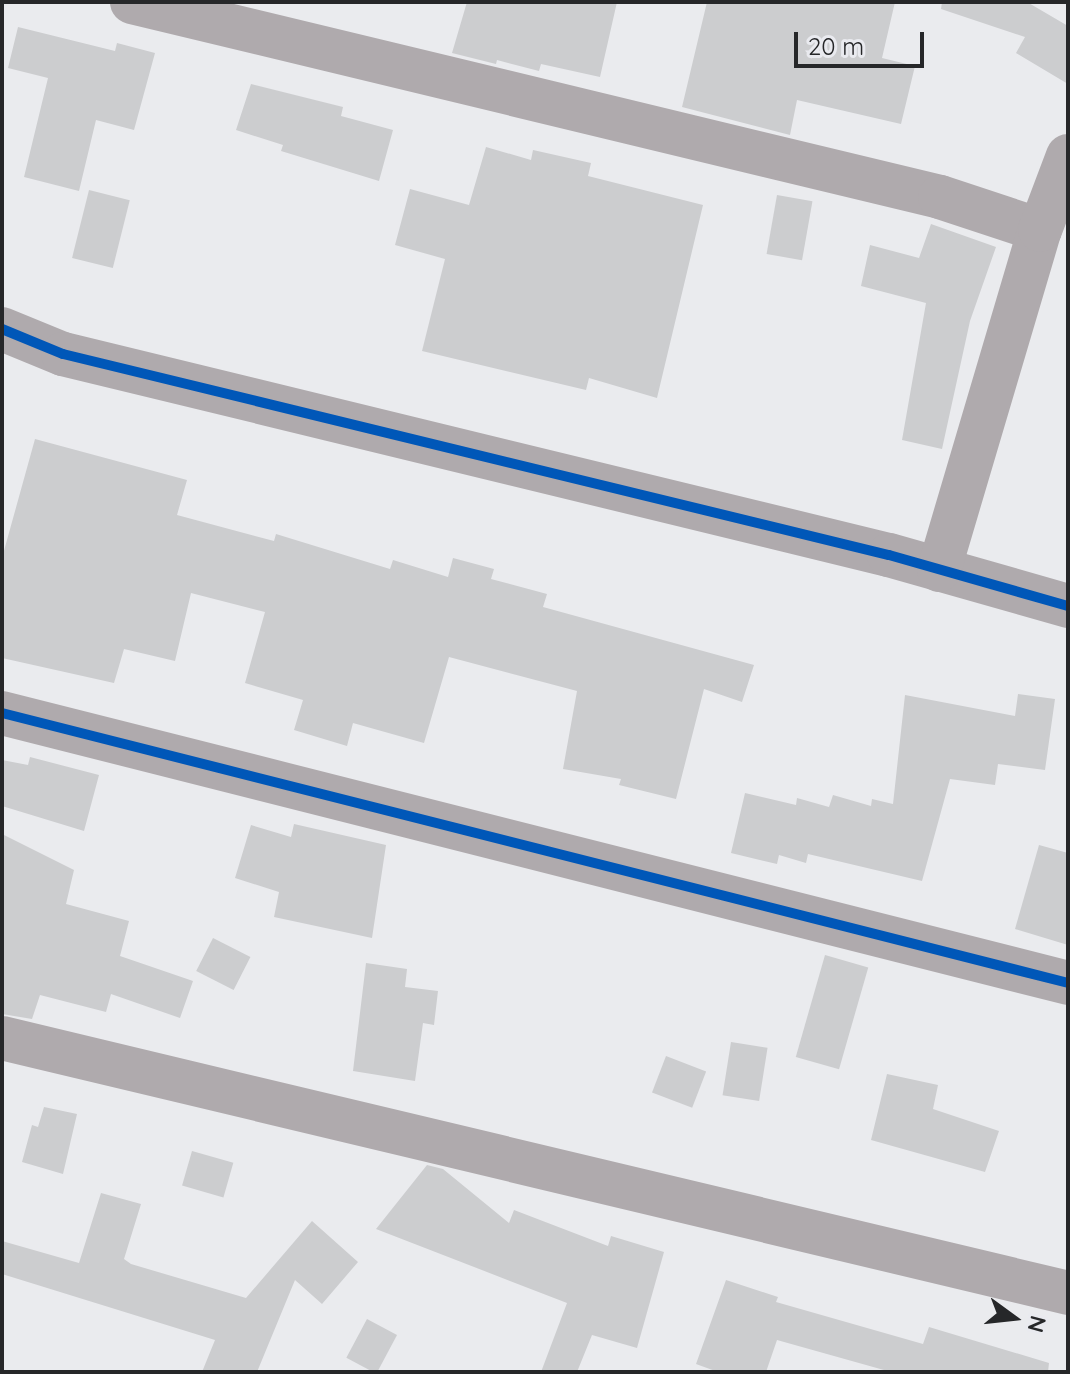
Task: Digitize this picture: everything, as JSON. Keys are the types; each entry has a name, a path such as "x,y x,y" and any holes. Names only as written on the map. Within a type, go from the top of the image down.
{"street":[{"path":"132,2 940,197 1040,230"},
{"path":"939,570 1040,230 1068,156"},
{"path":"2,329 63,354 939,570 1068,606"},
{"path":"2,713 1068,983"},
{"path":"2,1038 1068,1293"}],"building":[{"path":"467,2 617,2 600,77 541,64 539,71 452,53"},
{"path":"707,2 895,2 882,58 915,66 901,124 797,100 790,135 682,107"},
{"path":"942,2 1027,2 1068,26 1068,84 1016,53 1025,37 941,9"},
{"path":"18,27 115,51 117,43 155,53 134,130 96,120 79,191 24,177 48,78 8,68"},
{"path":"251,84 343,107 341,116 393,130 379,181 281,151 283,145 236,130"},
{"path":"486,147 531,160 533,150 591,163 588,176 703,205 657,398 589,378 586,390 422,351 445,259 395,245 410,189 469,205"},
{"path":"89,190 130,200 113,268 72,258"},
{"path":"777,195 812,201 802,260 767,254"},
{"path":"931,224 996,247 970,321 942,449 902,440 926,303 861,286 870,245 919,258"},
{"path":"35,439 187,480 177,515 274,541 276,534 390,569 393,560 448,577 453,558 494,569 491,579 547,594 543,607 754,665 742,702 704,689 676,799 619,785 621,779 563,769 577,691 449,657 424,743 353,723 347,746 294,730 303,700 245,683 265,612 191,593 175,661 124,649 114,683 2,658 2,558"},
{"path":"1018,694 1055,699 1045,770 998,764 995,785 950,779 922,881 808,854 806,863 779,855 777,864 731,853 745,793 796,805 797,798 829,807 833,795 871,806 872,799 893,804 905,695 1015,716"},
{"path":"30,757 99,775 84,831 2,806 2,760 28,765"},
{"path":"294,824 386,845 372,938 274,917 279,892 235,878 251,825 291,837"},
{"path":"2,834 74,870 66,904 129,921 120,956 193,981 180,1018 111,994 106,1012 40,995 32,1019 2,1014"},
{"path":"1039,845 1068,853 1068,945 1015,929"},
{"path":"213,938 250,957 234,990 196,971"},
{"path":"825,955 868,967 839,1069 796,1057"},
{"path":"366,963 407,969 405,987 438,991 434,1025 423,1023 415,1081 353,1071"},
{"path":"731,1042 768,1048 759,1101 723,1095"},
{"path":"666,1056 706,1071 692,1108 652,1092"},
{"path":"887,1074 938,1085 933,1109 999,1131 985,1172 871,1140"},
{"path":"44,1107 77,1114 63,1174 22,1162 32,1125 38,1127"},
{"path":"192,1151 233,1163 223,1197 182,1186"},
{"path":"427,1165 443,1169 509,1223 514,1210 608,1246 611,1236 664,1252 637,1348 592,1335 577,1372 541,1372 567,1303 376,1229"},
{"path":"101,1193 141,1204 124,1259 131,1264 246,1298 312,1221 358,1262 322,1304 295,1280 257,1372 202,1372 215,1340 2,1274 2,1241 79,1263"},
{"path":"726,1280 778,1297 776,1302 923,1344 929,1327 1049,1363 1048,1372 891,1372 777,1340 766,1372 718,1372 696,1364"},
{"path":"367,1319 397,1335 377,1372 346,1358"}],"cycle path":[{"path":"2,329 63,354 889,555 1068,606"},
{"path":"2,713 1068,983"}]}
